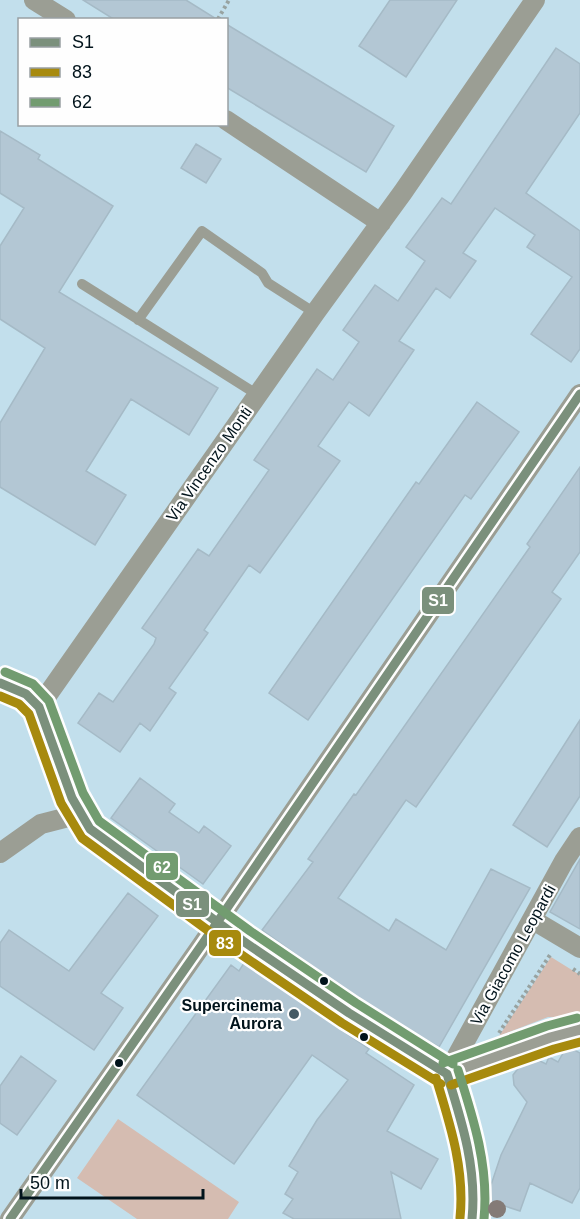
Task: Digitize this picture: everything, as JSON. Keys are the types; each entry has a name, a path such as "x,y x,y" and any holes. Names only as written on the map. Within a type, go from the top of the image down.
{"street":[{"path":"34,0 63,18"},
{"name":"Via Vincenzo Monti","path":"39,707 315,313 381,223 535,0"},
{"path":"228,121 381,223"},
{"path":"10,1219 201,946 580,394"},
{"path":"0,683 26,694 39,707 80,814 90,829 102,840 349,1013 447,1074 465,1136 472,1176 474,1206 472,1219"},
{"path":"0,853 41,824 80,814"},
{"name":"Via Giacomo Leopardi","path":"447,1074 564,861 580,837"},
{"path":"533,920 580,948"},
{"path":"447,1074 551,1037 580,1030"}],"lane":[{"path":"138,320 202,231 262,273 268,283 315,313"},
{"path":"82,284 258,395"}],"path":[{"path":"219,18 229,0"},
{"path":"499,1034 550,955 560,961"},
{"path":"570,968 580,974"}],"shaded area":[{"path":"551,957 580,975 580,1018 548,1017 499,1036"},
{"path":"118,1119 239,1202 228,1219 137,1219 77,1178"}],"building":[{"path":"83,0 186,0 215,18 112,18"},
{"path":"390,0 457,0 406,77 359,46"},
{"path":"228,25 394,126 366,172 228,88"},
{"path":"556,48 580,64 580,113 526,193 580,231 580,349 571,362 531,334 572,277 527,247 535,235 495,208 463,253 476,261 450,298 436,288 399,341 414,350 369,416 349,402 318,446 340,461 260,573 249,565 204,630 208,633 169,688 176,693 150,731 140,723 120,752 78,723 99,693 113,702 154,644 156,638 142,628 198,549 209,556 269,470 254,460 317,369 333,380 359,342 343,330 375,285 398,301 425,261 406,247 442,198 451,204"},
{"path":"0,131 40,155 38,159 113,206 59,292 218,388 189,435 131,399 86,471 126,495 95,545 0,487 0,423 45,348 0,319 0,246 24,208 0,193"},
{"path":"196,144 221,159 206,183 181,168"},
{"path":"477,402 519,432 471,499 465,495 308,720 269,693 416,482 419,484"},
{"path":"580,467 580,552 552,592 561,599 416,807 406,800 338,898 389,931 396,919 446,950 491,869 530,888 439,1047 379,1014 262,930 313,862 308,859 354,794 356,795 530,547 527,544"},
{"path":"580,720 580,796 547,847 513,825"},
{"path":"140,778 175,804 169,812 199,833 204,826 231,846 203,884 111,818"},
{"path":"580,859 580,929 550,912"},
{"path":"128,893 158,916 101,993 123,1008 94,1050 0,986 0,943 9,930 69,971"},
{"path":"244,963 369,1049 366,1053 414,1085 387,1131 438,1159 421,1189 391,1172 401,1219 294,1219 283,1213 293,1199 285,1194 298,1172 289,1166 317,1120 348,1080 312,1055 234,1164 137,1095 231,965 239,971"},
{"path":"567,1046 580,1053 580,1188 572,1203 530,1183 520,1211 486,1200 501,1155 527,1102 514,1085 513,1075 524,1061 534,1058 546,1064 549,1057 558,1062"},
{"path":"21,1056 56,1081 17,1135 0,1123 0,1086"}],"transit line":[{"name":"S1","path":"10,1219 201,946 580,394"},
{"name":"62","path":"5,672 33,684 49,701 83,793 99,821 250,931 356,1003 453,1064"},
{"name":"S1","path":"0,683 26,694 39,707 72,798 90,829 243,941 349,1013 447,1074"},
{"name":"83","path":"0,696 19,704 29,714 61,803 82,838 236,951 342,1023 441,1084"},
{"name":"62","path":"443,1063 547,1026 577,1018"},
{"name":"83","path":"451,1085 580,1042"},
{"name":"62","path":"458,1070 479,1144 484,1181 484,1219"},
{"name":"S1","path":"447,1074 467,1145 472,1182 472,1219"},
{"name":"83","path":"436,1078 458,1164 460,1218"}],"place":[{"name":"Supercinema Aurora","path":"294,1014"}]}
